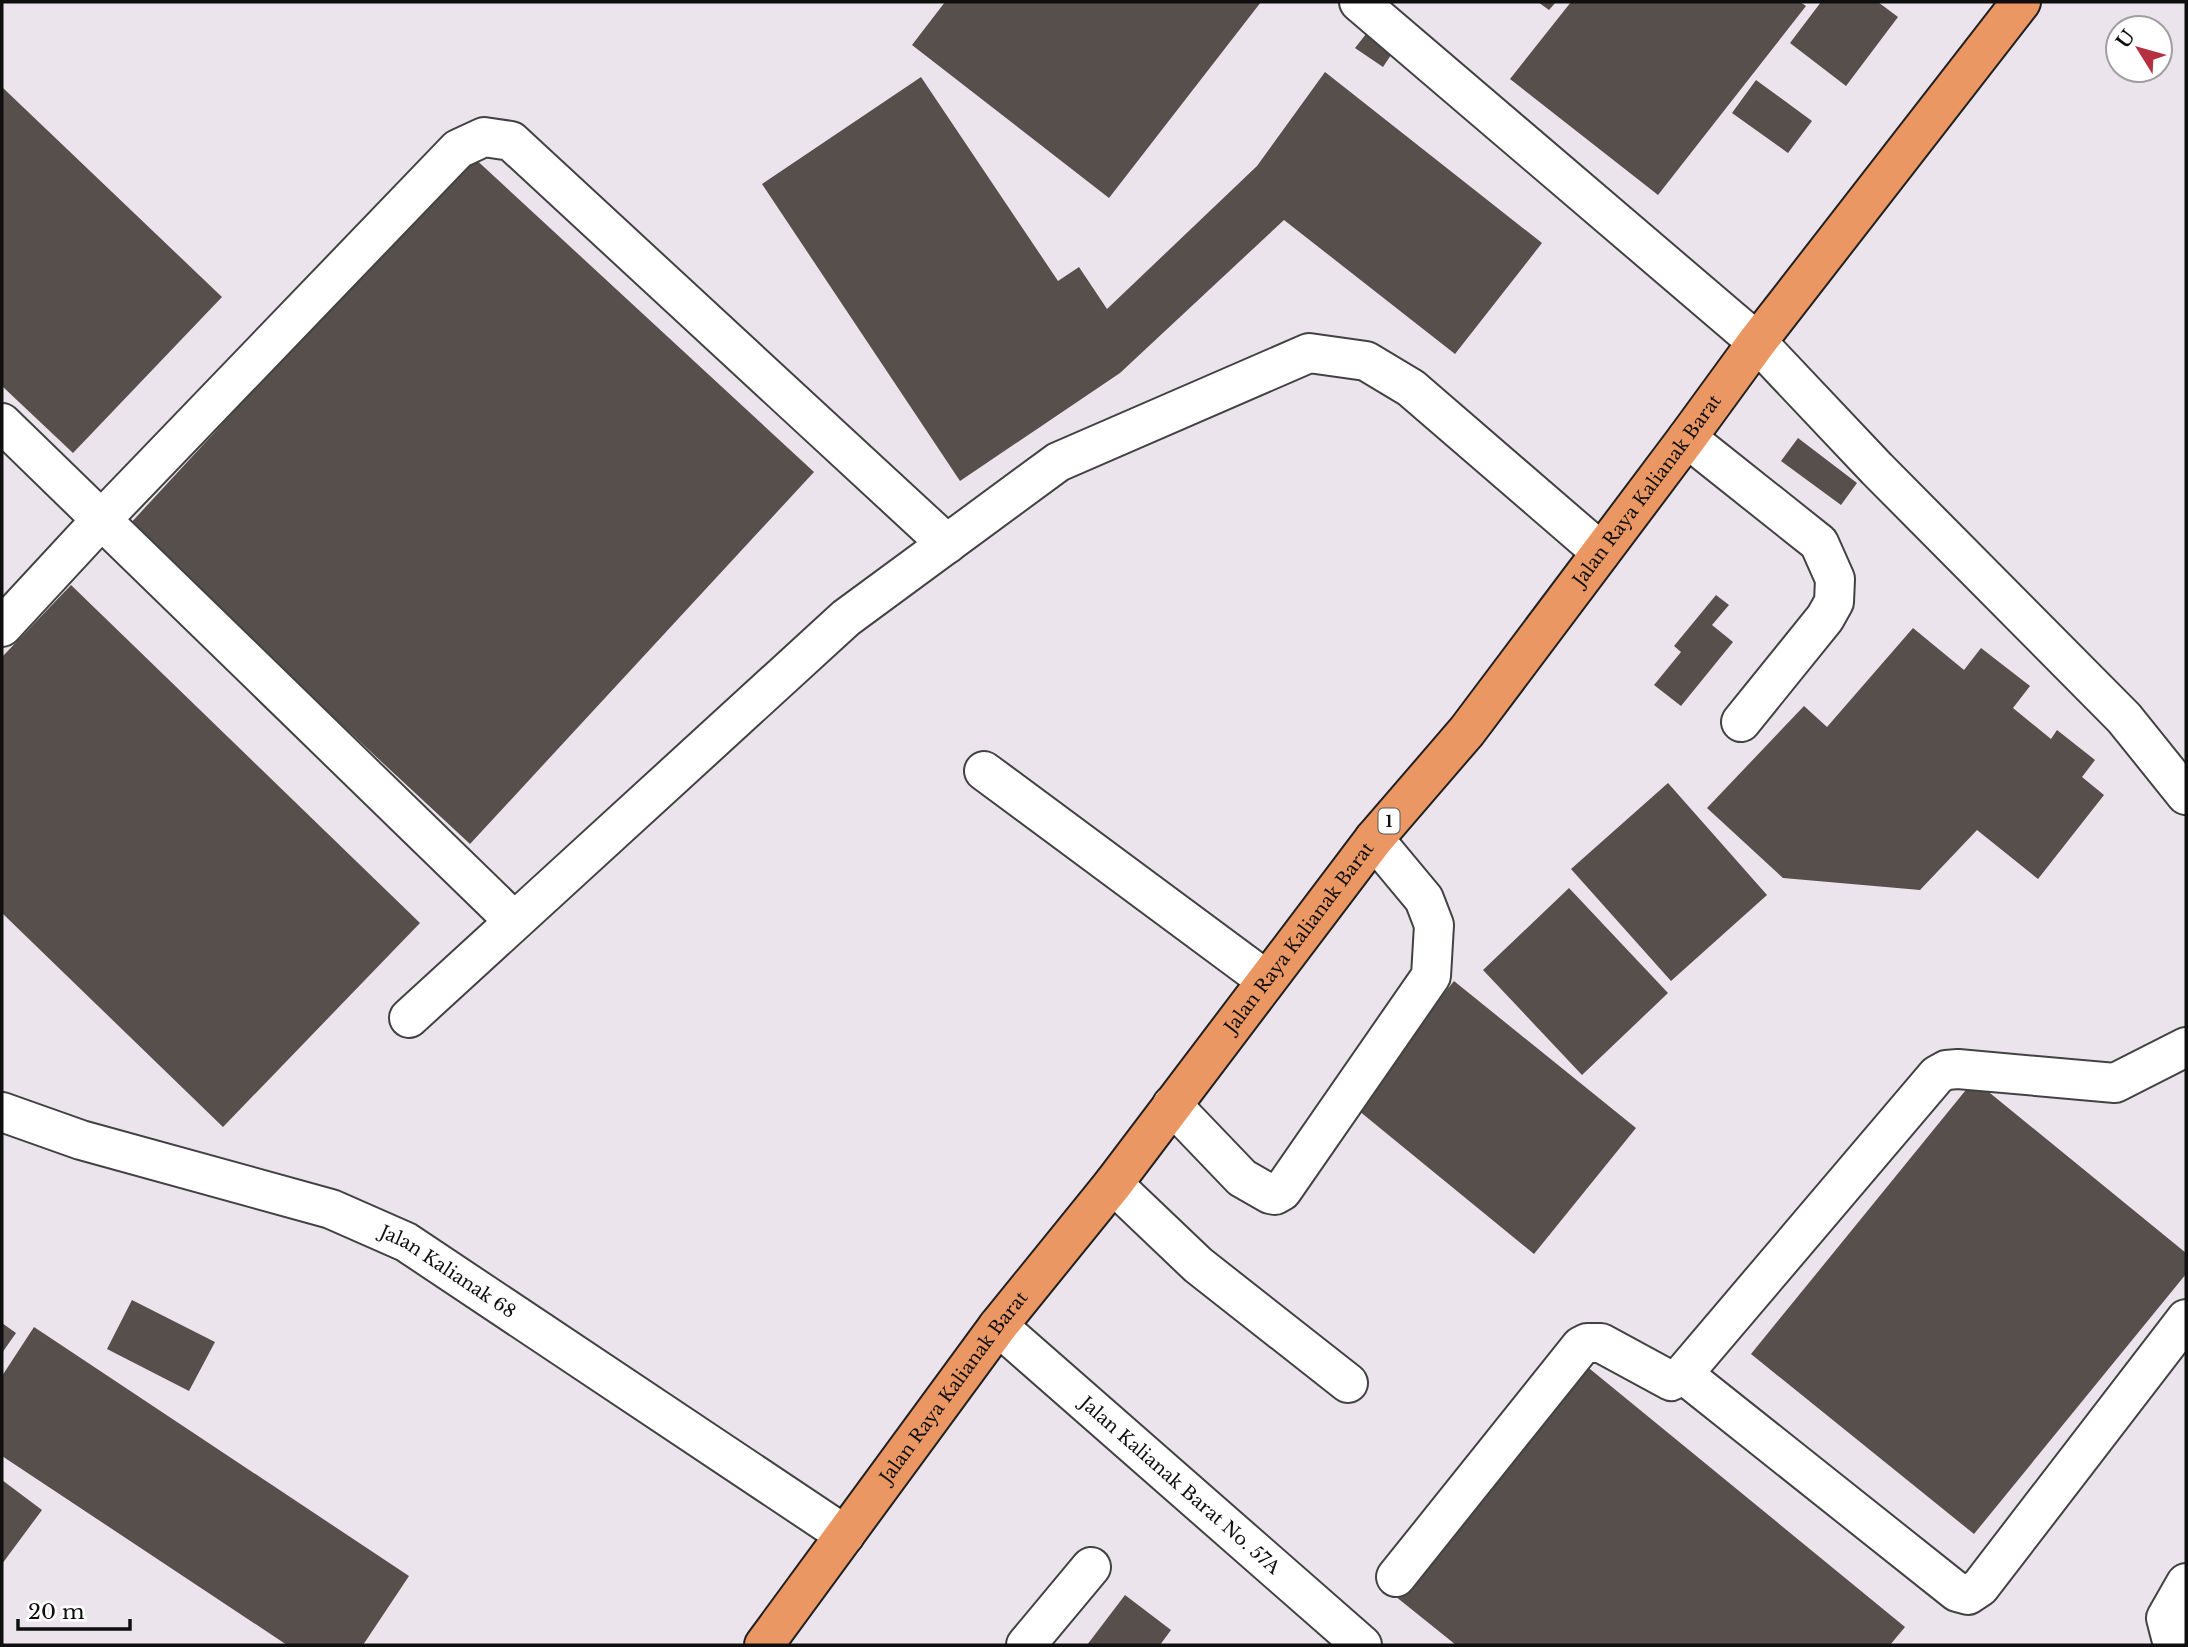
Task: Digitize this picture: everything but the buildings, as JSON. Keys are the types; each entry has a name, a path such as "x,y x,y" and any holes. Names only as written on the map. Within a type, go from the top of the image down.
{"highway":[{"name":"Jalan Raya Kalianak Barat","path":"764,1645 998,1326 1113,1184 1374,839 1467,731 1757,342 2021,2"}],"lane":[{"path":"1359,2 1757,342 1877,469 2124,718 2186,795"},
{"path":"2,627 102,519 458,149 484,137 510,141 947,544"},
{"path":"409,1018 846,618 1058,462 1309,353 1366,361 1411,388 1601,551"},
{"path":"2,423 514,921"},
{"path":"1688,438 1819,543 1835,579 1834,602 1825,618 1741,722"},
{"path":"984,771 1266,980"},
{"path":"1172,1105 1242,1178 1270,1194 1275,1195 1282,1191 1431,976 1434,925 1424,899 1374,839"},
{"path":"1396,1577 1581,1346 1601,1343 1671,1381 1683,1374 1937,1075 1946,1070 1958,1069 2115,1083 2186,1047"},
{"name":"Jalan Kalianak 68","path":"2,1112 81,1140 331,1209 406,1242 845,1535"},
{"path":"1113,1184 1198,1265 1348,1383"},
{"path":"1683,1374 1957,1592 1968,1595 1980,1587 2186,1319"},
{"name":"Jalan Kalianak Barat No. 57A","path":"998,1326 1362,1645"},
{"path":"1026,1645 1091,1566"},
{"path":"2173,1645 2166,1618 2186,1583"}],"shaded area":[{"path":"2,2 2186,2 2186,1645 2,1645"}]}
